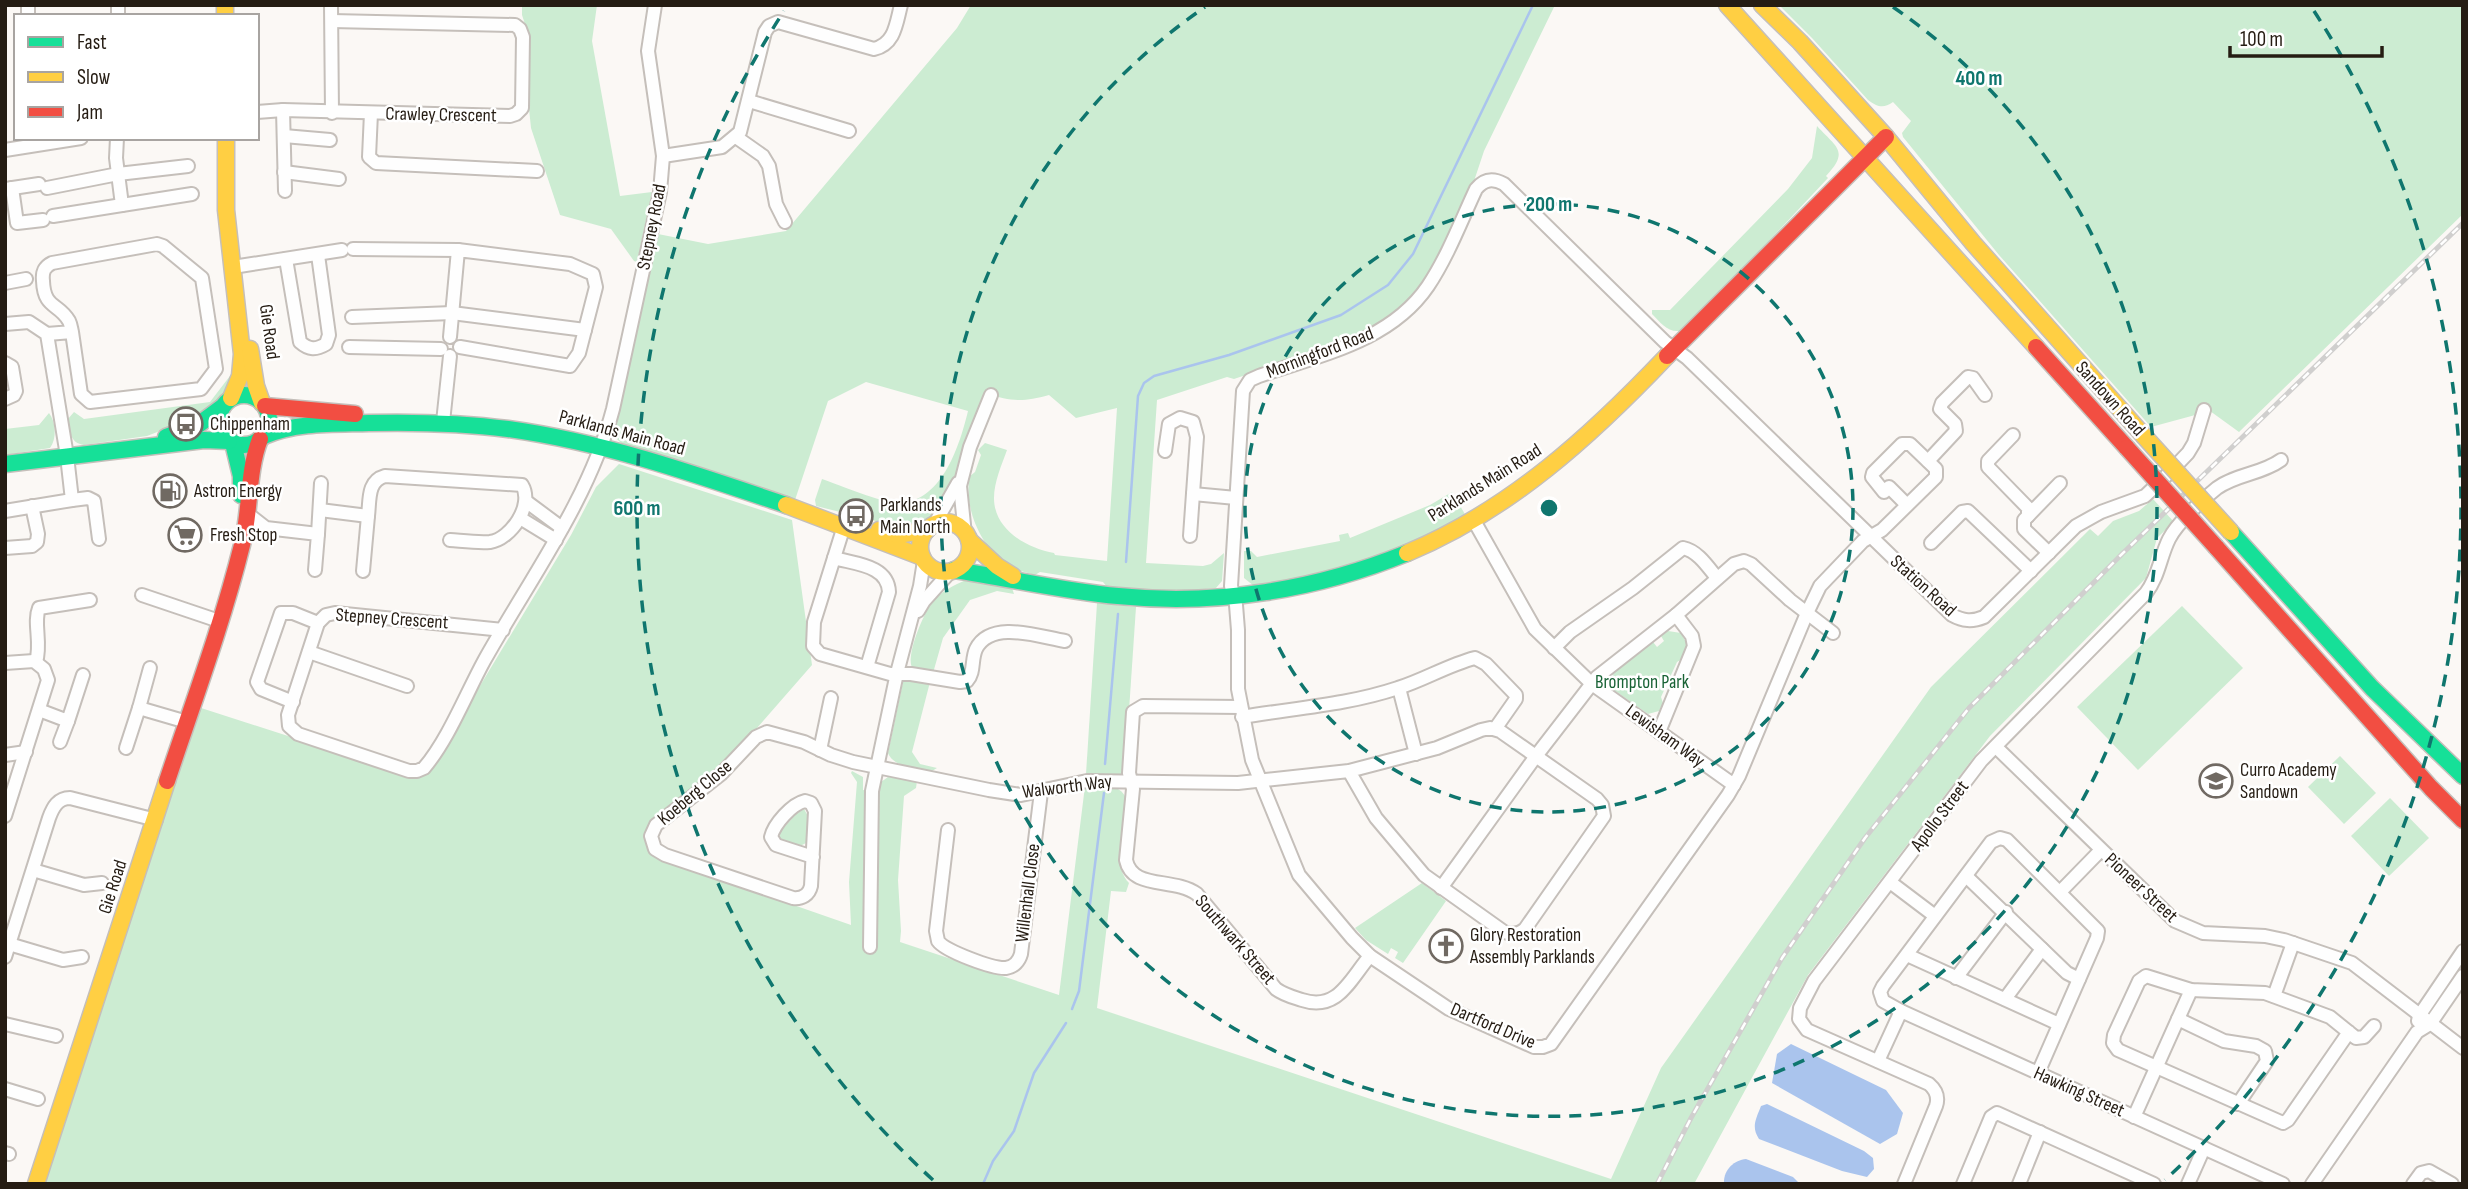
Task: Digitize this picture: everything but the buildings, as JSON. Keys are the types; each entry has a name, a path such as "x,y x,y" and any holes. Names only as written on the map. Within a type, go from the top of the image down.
{"street":[{"path":"331,5 332,113"},
{"name":"Stepney Road","path":"503,630 556,540 601,446 627,352 660,192 663,156 648,51 655,5"},
{"path":"663,156 722,146 736,137 743,127 765,32 772,24 778,22 874,49 884,46 892,38 901,5"},
{"name":"Sandown Road","path":"1727,5 2431,788 2463,820"},
{"name":"Sandown Road","path":"1762,5 1800,42 1886,137 1973,243 2367,683 2404,722 2463,776"},
{"name":"Crawley Crescent","path":"259,112 283,110 510,116 516,114 522,105 523,34 513,25 332,20"},
{"path":"749,101 849,131"},
{"path":"283,110 285,191"},
{"path":"371,113 369,157 376,163 537,170"},
{"path":"284,136 330,140"},
{"path":"736,137 763,156 769,166 776,205 785,222"},
{"name":"Parklands Main Road","path":"952,571 1054,588 1173,599 1294,588 1342,576 1429,542 1473,520 1526,486 1598,427 1886,137"},
{"path":"5,150 28,142 54,140"},
{"path":"117,140 122,205"},
{"name":"Gie Road","path":"226,140 226,210 242,354 240,376 226,403"},
{"path":"188,166 43,186 9,188 11,224 192,194"},
{"path":"284,172 340,179"},
{"name":"Morningford Road","path":"1233,594 1231,586 1236,498 1243,391 1246,384 1259,376 1366,338 1401,316 1419,298 1434,277 1476,189 1483,182 1492,180 1504,184 1674,349"},
{"path":"157,244 202,278 216,369 201,389 90,402 81,394 72,332 70,323 47,300 42,277 46,266 157,244"},
{"path":"233,267 348,249 457,250 570,264 593,274 596,287 579,353 570,366 450,347 349,347"},
{"path":"443,422 457,250"},
{"path":"286,259 300,342 307,348 315,349 326,344 329,335 318,255"},
{"name":"Gie Road","path":"233,267 239,279 254,375 264,404"},
{"path":"5,283 26,279"},
{"path":"352,317 452,313 585,330"},
{"path":"5,324 29,322 47,334 72,332"},
{"path":"47,334 72,500"},
{"name":"Station Road","path":"1674,349 1687,358 1951,615 1964,621 1984,617 2085,519 2145,496 2188,453 2194,443 2204,410"},
{"path":"5,363 12,367 16,391 5,399"},
{"path":"1907,505 1889,487 1884,492 1873,482 1873,473 1904,443 1910,444 1928,461 1956,431 1955,424 1940,409 1942,403 1968,377 1973,378 1985,395"},
{"path":"5,464 204,440 248,445 262,438 269,422 264,404 249,395 239,395 187,430 129,449"},
{"path":"870,947 872,791 897,673 920,586 923,559 920,542 953,494 991,395"},
{"path":"226,403 219,425 231,442"},
{"name":"Parklands Main Road","path":"264,404 399,421"},
{"path":"1165,451 1169,424 1180,418 1193,422 1197,438 1190,536"},
{"name":"Parklands Main Road","path":"262,438 275,431 303,426 399,421 443,422 525,430 601,446 699,475 827,518 898,535 931,527"},
{"path":"2013,435 1988,460 1988,467 2028,508 2028,516"},
{"name":"Gie Road","path":"36,1184 225,602 244,538 254,455 262,438"},
{"name":"Gie Road","path":"225,602 241,500 241,475 231,442"},
{"name":"Apollo Street","path":"1904,1184 1936,1106 1937,1095 1929,1084 1807,1030 1799,1019 1799,1012 1814,981 1981,761 2146,593 2158,573 2168,540 2175,529 2219,487 2270,468 2281,460"},
{"name":"Dartford Drive","path":"1233,594 1238,630 1237,672 1241,712 1252,761 1299,875 1370,956 1449,1009 1534,1047 1547,1046 1555,1041 1734,785 1820,586 1863,541 1882,530 1936,477 1937,471 1928,461"},
{"path":"908,634 924,601 967,558 960,486 965,464"},
{"path":"363,571 372,484 376,478 385,476 523,485 527,502 520,518 498,539 490,542 450,541"},
{"path":"315,570 321,483"},
{"path":"2049,553 2024,529 2023,522 2060,483"},
{"path":"1193,494 1236,498"},
{"path":"5,511 88,498 94,501 99,539"},
{"path":"527,502 562,527"},
{"path":"5,548 37,542 32,506"},
{"path":"320,510 368,516"},
{"path":"1931,543 1962,512 1968,511 2031,570"},
{"path":"248,514 266,528"},
{"path":"520,518 556,540"},
{"name":"Parklands Main Road","path":"827,518 923,559"},
{"name":"Lewisham Way","path":"1473,520 1531,622 1554,648 1592,684 1734,785"},
{"path":"931,527 951,523 967,537"},
{"path":"844,526 814,622 813,646 820,654 897,673 967,681 971,677 975,651 992,634 1008,632 1065,641"},
{"path":"244,538 266,528 318,534"},
{"name":"Parklands Main Road","path":"967,537 985,557 1010,575 1054,588"},
{"path":"1554,648 1570,632 1633,588 1683,548 1697,555 1717,578"},
{"path":"834,558 876,570 884,575 888,583 889,592 867,667"},
{"path":"923,559 938,571 952,571"},
{"path":"1441,888 1536,756 1592,684 1737,563 1748,562 1833,633"},
{"path":"142,596 219,621"},
{"path":"36,662 40,640 37,615 39,608 90,600"},
{"path":"293,702 261,689 257,682 281,613 293,613 318,623"},
{"name":"Stepney Crescent","path":"332,613 503,630 428,763 417,771 409,771 291,730 288,722 293,702 318,623 332,613"},
{"path":"1659,732 1695,646 1692,636 1676,615"},
{"path":"309,652 407,685"},
{"path":"1131,781 1132,715 1138,707 1241,712 1325,707 1399,688 1455,664 1475,659 1481,660 1516,695 1516,699 1495,729 1597,799 1604,812 1602,819 1525,929 1516,934 1508,933 1424,875 1376,818 1349,771"},
{"path":"5,663 27,660 36,662 44,669 48,678 5,816"},
{"path":"126,748 150,668"},
{"path":"60,742 83,675"},
{"path":"1399,688 1416,754"},
{"path":"820,750 831,698"},
{"path":"139,708 187,722"},
{"path":"39,710 68,721"},
{"name":"Walworth Way","path":"875,767 1021,795 1087,781 1238,783 1349,771 1437,748 1477,731 1495,729"},
{"name":"Koeberg Close","path":"813,857 776,845 772,840 773,830 801,802 811,803 815,811 813,857 810,890 801,898 793,898 665,855 655,849 651,836 656,825 721,774 759,734 776,733 831,755 875,767"},
{"name":"Pioneer Street","path":"1996,747 2168,916 2181,925 2203,933 2264,936 2357,966 2418,1016 2463,1048"},
{"path":"5,755 26,752"},
{"name":"Southwark Street","path":"1131,781 1133,789 1126,860 1128,868 1138,878 1181,885 1196,894 1279,991 1311,1003 1330,1002 1370,956"},
{"name":"Willenhall Close","path":"948,831 936,931 938,941 948,950 1000,967 1010,967 1017,962 1021,954 1041,792"},
{"path":"82,957 63,960 7,951 52,809 62,799 71,799 155,823"},
{"path":"2038,1073 2097,938 2097,927 2007,840 2000,838 1991,842 1907,955 2059,1024"},
{"path":"2060,892 2101,850"},
{"path":"33,870 84,885 102,883"},
{"path":"1966,876 2067,973 2080,979"},
{"path":"1890,882 1935,916"},
{"path":"1956,978 2006,912"},
{"path":"2274,996 2292,943"},
{"path":"2004,999 2042,948"},
{"path":"2417,1032 2418,1016 2463,951"},
{"name":"Hawking Street","path":"1907,955 1881,989 1880,996 1885,1003 2283,1184"},
{"path":"2312,1184 2417,1032 2430,1024 2463,975"},
{"path":"2349,1032 2286,1122 2280,1123 2119,1050 2113,1043 2114,1035 2142,978 2151,976 2191,990 2265,993 2330,1017 2349,1032 2356,1038 2361,1038 2374,1026"},
{"path":"2134,1117 2191,990"},
{"path":"1878,1061 1901,1011"},
{"path":"2178,1019 2224,1041 2256,1046 2265,1051 2267,1061 2238,1104"},
{"path":"5,1024 56,1036"},
{"path":"5,1089 38,1099"},
{"path":"1963,1184 1991,1117 1999,1113 2133,1179 2154,1184"},
{"path":"2021,1183 2040,1132"},
{"path":"2188,1184 2204,1148"},
{"path":"2413,1184 2418,1176 2426,1171 2433,1172 2452,1184"}],"green space":[{"path":"522,5 597,5 592,41 620,196 652,192 637,262 611,229 560,215 531,128 528,99 529,36 522,15"},
{"path":"971,5 1555,5 1484,151 1474,181 1437,259 1416,293 1388,320 1350,339 1234,379 1227,377 1157,400 1146,563 1203,566 1211,564 1224,553 1222,581 1216,588 1148,590 1107,587 1103,582 1040,572 1035,575 1005,564 981,536 971,512 968,488 970,476 975,472 981,455 978,450 985,443 1007,450 994,498 1000,519 1014,536 1055,555 1107,561 1117,408 1076,418 1049,395 1018,400 986,393 950,491 939,510 911,528 885,526 857,512 856,514 845,510 844,513 816,506 815,500 822,479 884,501 901,503 916,500 939,481 947,468 960,439 968,411 866,382 828,401 795,500 623,445 616,438 614,426 658,234 708,244 786,231 957,28"},
{"path":"1779,5 2463,5 2463,214 2239,432 2210,411 2151,427 1999,255 1903,137 1902,133 1911,121 1893,102 1881,106 1868,100"},
{"path":"1817,126 1838,150 1837,161 1826,176 1828,178 1686,329 1675,331 1663,325 1652,314 1652,310 1670,310 1788,189 1812,158"},
{"path":"233,372 227,392 196,417 147,436 84,445 76,442 72,436 68,419 74,412 84,419 210,402"},
{"path":"49,413 55,430 50,448 5,455 5,429 39,425"},
{"path":"619,464 792,520 812,665 716,775 651,823 645,838 650,851 659,858 851,925 849,882 857,782 851,773 852,771 863,777 863,790 877,793 881,782 888,777 917,781 916,788 904,796 898,880 900,942 1059,995 1085,786 1114,787 1126,798 1120,855 1123,875 1129,883 1126,892 1111,891 1097,1008 1611,1179 1661,1068 1931,687 2090,529 2098,536 2113,521 2139,511 2153,499 2174,522 2157,538 2146,578 1990,736 1808,975 1694,1184 41,1184 198,707 412,776 431,767 571,535 596,487"},
{"path":"1452,492 1466,516 1389,551 1309,575 1254,586 1244,578 1244,551 1251,551 1257,557 1340,541 1339,535 1348,533 1350,538 1430,505"},
{"path":"966,580 1012,588 1014,594 997,591 970,600 943,638 933,673 913,669 913,646 929,607 944,591"},
{"path":"1097,603 1136,607 1125,770 1122,774 1086,774"},
{"path":"2182,606 2243,668 2138,770 2077,707"},
{"name":"Brompton Park","path":"1668,631 1681,633 1687,644 1682,659 1677,662 1661,697 1663,703 1659,711 1648,714 1614,690 1610,680 1614,673 1653,642 1657,647 1664,641 1661,636"},
{"path":"906,679 930,682 912,752 920,764 937,768 932,771 895,762 888,753 903,682"},
{"path":"2340,756 2376,793 2344,824 2308,787"},
{"path":"2390,798 2429,838 2389,876 2351,836"},
{"path":"804,809 808,816 806,843 800,846 780,839 780,832"},
{"path":"1422,883 1446,901 1403,963 1395,958 1398,952 1391,948 1388,954 1366,940 1355,928"}],"water":[{"path":"1791,1044 1886,1090 1903,1113 1897,1134 1880,1144 1772,1083 1777,1054"},
{"path":"1767,1104 1864,1151 1873,1158 1874,1169 1867,1177 1842,1171 1759,1139 1755,1123 1761,1106"},
{"path":"1746,1159 1793,1177 1800,1184 1724,1184 1725,1174 1730,1167 1737,1161"}],"waterway":[{"path":"1126,562 1138,396 1144,383 1154,376 1229,355 1341,315 1388,285 1413,254 1533,5"},
{"path":"1105,764 1118,614"},
{"path":"1072,1009 1079,991 1104,793"},
{"path":"983,1184 993,1161 1014,1131 1034,1073 1066,1023"}],"railway":[{"path":"1657,1184 1691,1118 1782,958 1865,838 1969,708 2122,554 2463,223"}],"traffic: fast":[{"path":"234,396 254,396 268,410 269,420 268,430 254,444 234,444 220,430 220,410 234,396"},
{"path":"166,437 198,425 221,408"},
{"path":"264,436 289,428 329,424 439,423 508,429 614,451 786,505"},
{"path":"5,464 204,440 229,441"},
{"path":"233,443 241,476 241,495"},
{"path":"2231,532 2372,688 2463,776"},
{"path":"954,570 1097,594 1192,599 1229,597 1302,586 1373,566 1407,553"}],"traffic: slow":[{"path":"225,5 225,14"},
{"path":"1727,5 2036,347"},
{"path":"1762,5 1800,42 1886,137 1973,243 2143,435"},
{"path":"226,140 226,210 242,354 240,376 231,398"},
{"path":"250,349 256,386 262,403"},
{"path":"1407,553 1480,515 1547,468 1609,414 1667,356"},
{"path":"2143,435 2231,532"},
{"path":"786,505 922,557"},
{"path":"945,522 962,530 970,547 962,564 945,572 928,564 920,547 928,530 945,522"},
{"path":"879,530 898,535 927,530"},
{"path":"969,540 997,566 1013,576"},
{"path":"36,1184 167,781"}],"traffic: jam":[{"path":"1667,356 1886,137"},
{"path":"2036,347 2127,448"},
{"path":"265,406 355,414"},
{"path":"167,781 234,575 245,532 253,465 260,439"},
{"path":"2127,448 2216,547"},
{"path":"2216,547 2431,788 2463,820"}],"place":[{"name":"Chippenham","path":"186,424"},
{"name":"Astron Energy","path":"170,491"},
{"name":"Parklands Main North","path":"856,516"},
{"name":"Fresh Stop","path":"185,535"},
{"name":"Curro Academy Sandown","path":"2216,781"},
{"name":"Glory Restoration Assembly Parklands","path":"1446,946"}]}
